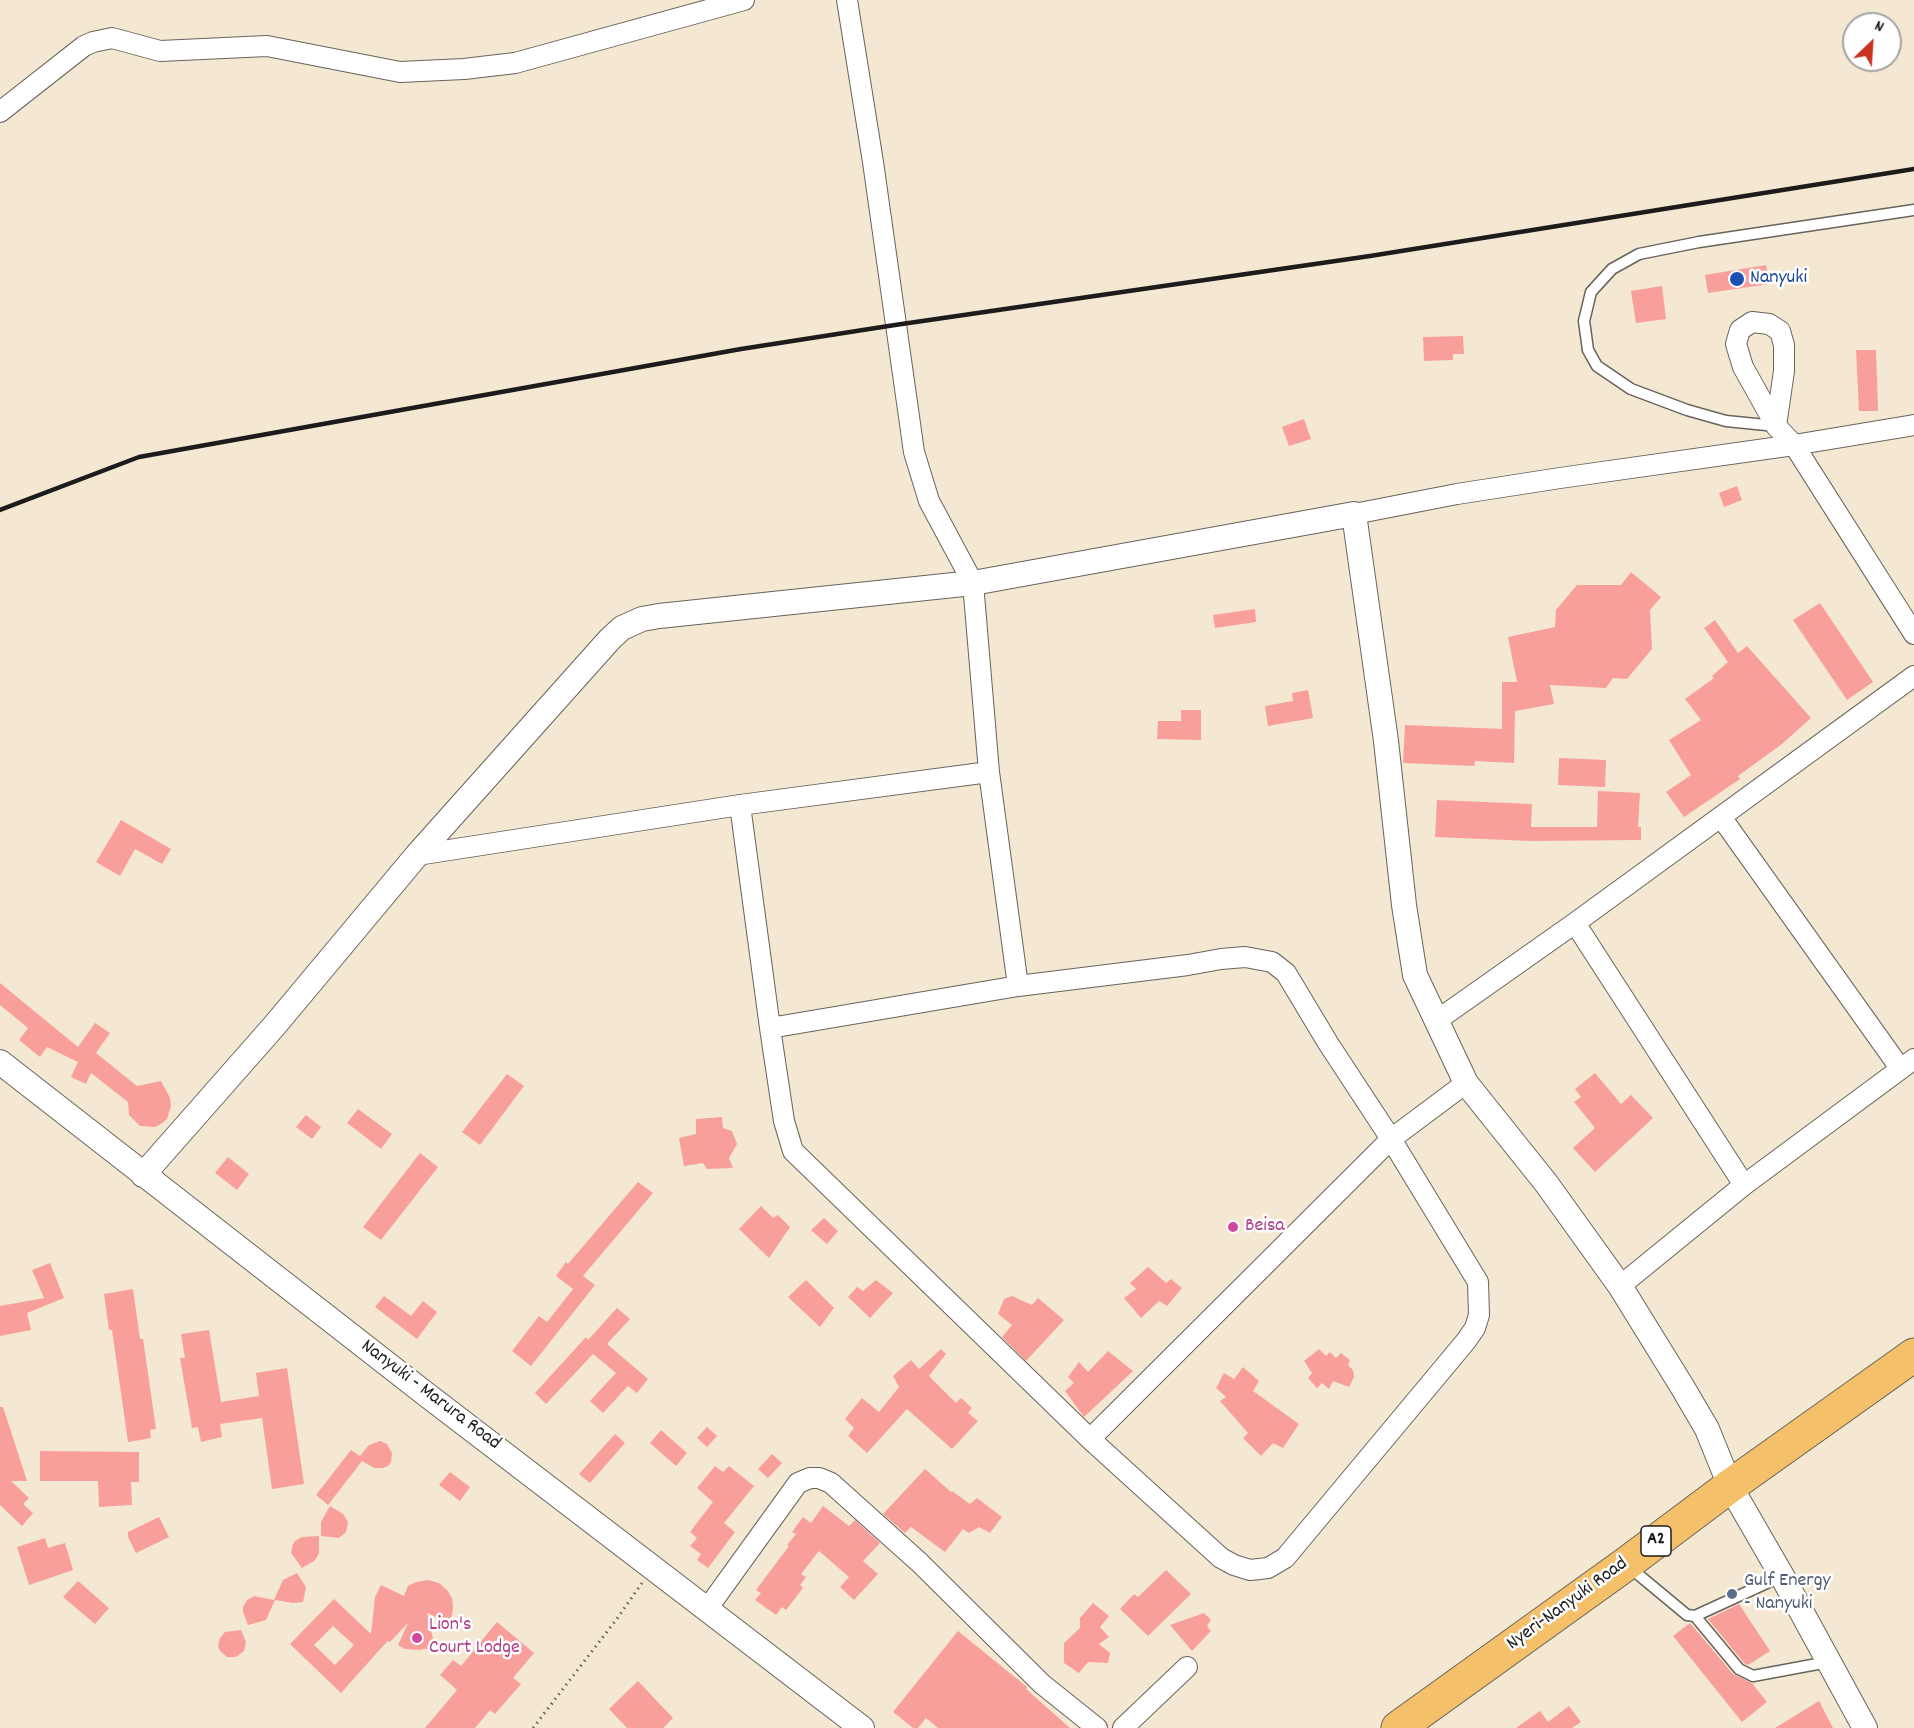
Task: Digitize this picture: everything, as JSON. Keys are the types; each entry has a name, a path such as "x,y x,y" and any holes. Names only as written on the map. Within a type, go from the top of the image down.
{"highway":[{"name":"Nyeri-Nanyuki Road","path":"1398,1728 1914,1355"}],"street":[{"path":"0,112 84,46 112,38 160,51 267,46 400,72 464,69 515,63 744,0"},
{"path":"847,0 873,162 914,452 929,501 973,583 989,772 1018,986"},
{"path":"1776,426 1784,371 1784,345 1780,331 1769,324 1752,322 1740,330 1736,344 1743,367 1776,426 1794,445 1914,634"},
{"path":"143,1175 275,1025 417,855 609,639 622,628 642,619 973,583 1457,494 1794,445 1914,425"},
{"path":"1354,514 1386,741 1404,905 1415,975 1466,1083 1546,1183 1620,1286 1707,1428 1730,1486 1865,1728"},
{"path":"1437,1021 1914,676"},
{"path":"417,855 740,805 989,772"},
{"path":"740,805 770,1028 784,1121 793,1151 1090,1438 1221,1558 1250,1570 1268,1568 1285,1558 1475,1328 1479,1315 1479,1282 1286,973 1272,963 1258,958 1245,957 1018,986 770,1028"},
{"path":"1620,1286 1744,1185 1907,1064 1721,817"},
{"path":"1575,923 1744,1185"},
{"name":"Nanyuki - Marura Road","path":"0,1062 427,1395 862,1728"},
{"path":"1090,1438 1390,1139 1466,1083"},
{"path":"707,1609 798,1483 810,1478 819,1478 831,1483 921,1563 1042,1684 1097,1728"},
{"path":"1123,1728 1187,1667"}],"lane":[{"path":"1776,426 1726,421 1687,410 1631,389 1597,366 1588,350 1584,321 1591,292 1612,269 1639,254 1699,242 1914,210"},
{"path":"1626,1564 1687,1615 1695,1616 1782,1576"},
{"path":"1695,1616 1739,1670 1753,1676 1828,1662"}],"path":[{"path":"533,1728 654,1567"}],"building":[{"name":"Nanyuki","path":"1766,265 1770,284 1708,293 1705,275"},
{"path":"1662,286 1666,319 1636,323 1631,291"},
{"path":"1463,336 1464,354 1453,354 1453,360 1424,361 1423,337"},
{"path":"1856,350 1876,350 1878,411 1859,411"},
{"path":"1304,419 1311,439 1289,446 1282,427"},
{"path":"1737,486 1742,500 1724,507 1719,493"},
{"path":"1631,572 1661,597 1650,610 1652,649 1627,679 1613,678 1606,688 1550,685 1554,704 1515,711 1514,763 1475,761 1474,766 1403,763 1405,725 1502,729 1502,682 1517,682 1508,637 1555,627 1556,610 1577,585 1621,585"},
{"path":"1820,603 1873,682 1847,700 1793,620"},
{"path":"1255,609 1256,622 1215,628 1213,615"},
{"path":"1715,620 1738,653 1747,646 1811,718 1782,744 1738,776 1740,779 1684,817 1666,792 1691,775 1669,740 1701,720 1685,699 1714,678 1712,676 1728,662 1704,628"},
{"path":"1308,690 1313,718 1268,726 1265,706 1293,701 1292,693"},
{"path":"1181,710 1201,710 1201,740 1157,739 1158,721 1181,721"},
{"path":"1559,758 1606,760 1605,787 1558,785"},
{"path":"1598,791 1640,793 1638,827 1641,827 1641,840 1531,841 1435,837 1437,800 1532,804 1531,827 1597,827"},
{"path":"121,820 171,849 162,864 135,849 120,876 96,862"},
{"path":"0,983 78,1047 95,1023 110,1033 96,1053 137,1086 161,1081 170,1098 171,1106 167,1119 155,1127 140,1126 129,1115 128,1102 91,1073 86,1084 71,1077 78,1062 47,1047 40,1057 19,1040 28,1028 0,1005"},
{"path":"1595,1073 1621,1104 1631,1095 1653,1118 1595,1172 1573,1148 1595,1128 1574,1102 1581,1097 1575,1089"},
{"path":"507,1074 524,1086 480,1145 462,1132"},
{"path":"358,1109 392,1134 381,1149 347,1123"},
{"path":"306,1115 321,1127 312,1139 296,1127"},
{"path":"722,1117 723,1128 732,1131 737,1144 729,1158 733,1168 707,1169 703,1163 684,1166 679,1138 696,1134 696,1119"},
{"path":"420,1153 438,1167 381,1240 363,1227"},
{"path":"228,1157 249,1174 237,1190 215,1173"},
{"path":"638,1182 653,1193 583,1276 595,1285 531,1366 512,1351 539,1316 547,1322 573,1289 556,1276"},
{"path":"761,1206 773,1218 778,1215 790,1227 769,1258 739,1229"},
{"path":"824,1218 838,1231 827,1244 811,1230"},
{"path":"50,1263 64,1298 27,1313 31,1330 0,1336 0,1306 44,1298 32,1270"},
{"path":"1148,1267 1166,1283 1171,1279 1182,1288 1167,1306 1159,1301 1141,1318 1124,1298 1136,1289 1130,1283"},
{"path":"806,1280 834,1308 820,1327 788,1297"},
{"path":"876,1280 893,1293 870,1318 848,1297 857,1287 863,1291"},
{"path":"133,1289 156,1429 150,1430 151,1438 128,1442 112,1330 109,1330 104,1294"},
{"path":"384,1296 411,1316 423,1301 437,1312 417,1339 375,1307"},
{"path":"1012,1296 1032,1305 1038,1298 1064,1320 1026,1361 1002,1337 1012,1325 998,1314 1004,1299"},
{"path":"617,1308 630,1319 607,1344 648,1379 637,1393 628,1386 603,1413 590,1401 616,1373 593,1354 546,1404 535,1393 586,1337 588,1340"},
{"path":"209,1330 221,1402 259,1396 256,1373 287,1368 304,1484 272,1489 262,1418 220,1424 222,1437 201,1442 198,1427 192,1428 180,1358 185,1358 181,1334"},
{"path":"941,1349 946,1354 929,1376 956,1403 961,1398 972,1408 968,1413 978,1421 952,1449 907,1409 867,1453 848,1436 854,1428 845,1419 862,1398 879,1412 899,1387 893,1376 911,1360 919,1369"},
{"path":"1319,1349 1326,1356 1330,1352 1336,1358 1341,1353 1350,1360 1348,1365 1353,1370 1354,1377 1349,1387 1333,1381 1329,1389 1322,1383 1317,1388 1308,1378 1312,1373 1304,1361"},
{"path":"1108,1351 1133,1371 1084,1417 1065,1391 1074,1383 1068,1377 1079,1362 1088,1372"},
{"path":"1243,1367 1259,1381 1253,1391 1299,1424 1283,1448 1273,1443 1261,1456 1243,1438 1248,1433 1220,1401 1226,1397 1216,1388 1224,1373 1234,1379"},
{"path":"0,1407 3,1407 27,1481 11,1481 29,1498 23,1504 33,1513 22,1526 0,1505"},
{"path":"707,1427 717,1436 707,1447 697,1438"},
{"path":"661,1430 687,1453 676,1466 650,1443"},
{"path":"615,1434 625,1443 590,1483 579,1474"},
{"path":"380,1441 387,1444 392,1453 388,1466 374,1468 362,1461 328,1505 316,1495 351,1450 360,1456 369,1445"},
{"path":"40,1451 139,1452 139,1482 131,1482 132,1505 99,1507 98,1481 40,1481"},
{"path":"772,1454 782,1463 768,1478 758,1469"},
{"path":"715,1466 723,1472 729,1466 754,1486 724,1523 735,1532 708,1568 697,1560 701,1554 690,1546 697,1538 690,1532 713,1502 697,1488"},
{"path":"925,1469 951,1492 970,1504 977,1498 1002,1517 990,1533 979,1527 969,1533 963,1529 945,1552 911,1527 905,1533 883,1514"},
{"path":"450,1472 470,1487 460,1501 439,1485"},
{"path":"330,1506 343,1514 348,1522 346,1532 339,1538 321,1536 321,1522"},
{"path":"823,1506 849,1526 855,1520 880,1543 863,1561 878,1574 854,1600 840,1587 849,1577 819,1551 801,1574 806,1577 800,1585 803,1588 786,1610 782,1607 776,1615 755,1600 761,1593 756,1590 789,1546 787,1545 796,1534 792,1532 803,1517 811,1523"},
{"path":"159,1517 169,1537 136,1553 128,1532"},
{"path":"319,1536 317,1557 302,1568 291,1553 293,1544 302,1537"},
{"path":"45,1538 48,1548 65,1543 73,1570 29,1585 17,1547"},
{"path":"1166,1570 1191,1594 1148,1636 1120,1609 1134,1594 1138,1597"},
{"path":"297,1573 306,1587 303,1602 275,1600 266,1620 248,1625 243,1612 247,1600 254,1596 274,1600 283,1580"},
{"path":"428,1580 439,1583 452,1598 452,1615 448,1623 427,1613 435,1647 420,1650 405,1649 398,1645 408,1623 383,1646 341,1693 290,1644 334,1599 371,1634 375,1597 381,1585 404,1596 408,1586","holes":["333,1626 354,1645 335,1665 314,1645"]},
{"path":"78,1581 109,1608 95,1624 63,1597"},
{"path":"1093,1603 1109,1616 1100,1627 1109,1637 1099,1644 1110,1653 1108,1663 1088,1662 1079,1673 1064,1663 1064,1643 1080,1628 1080,1618"},
{"path":"1739,1604 1770,1651 1748,1665 1708,1619"},
{"path":"1204,1613 1211,1620 1207,1626 1211,1631 1192,1651 1170,1625"},
{"path":"497,1622 534,1653 513,1678 521,1684 495,1714 490,1710 475,1728 425,1728 457,1690 440,1675 453,1660 461,1666"},
{"path":"1690,1623 1733,1674 1752,1683 1767,1702 1742,1722 1673,1636"},
{"path":"241,1630 246,1642 244,1651 236,1657 227,1657 218,1646 220,1638 225,1632"},
{"path":"958,1631 1027,1687 1026,1689 1070,1728 938,1728 926,1718 918,1728 913,1728 893,1712"},
{"path":"638,1681 673,1718 663,1728 627,1728 609,1709"},
{"path":"1819,1701 1833,1728 1775,1728"},
{"path":"1569,1706 1581,1722 1572,1728 1516,1728 1540,1711 1548,1722"}],"railway":[{"path":"0,510 139,457 741,349 1370,256 1914,169"}],"place":[{"name":"Nanyuki","path":"1737,279"},
{"name":"Beisa","path":"1233,1227"},
{"name":"Gulf Energy - Nanyuki","path":"1732,1594"},
{"name":"Lion's Court Lodge","path":"417,1638"}]}
